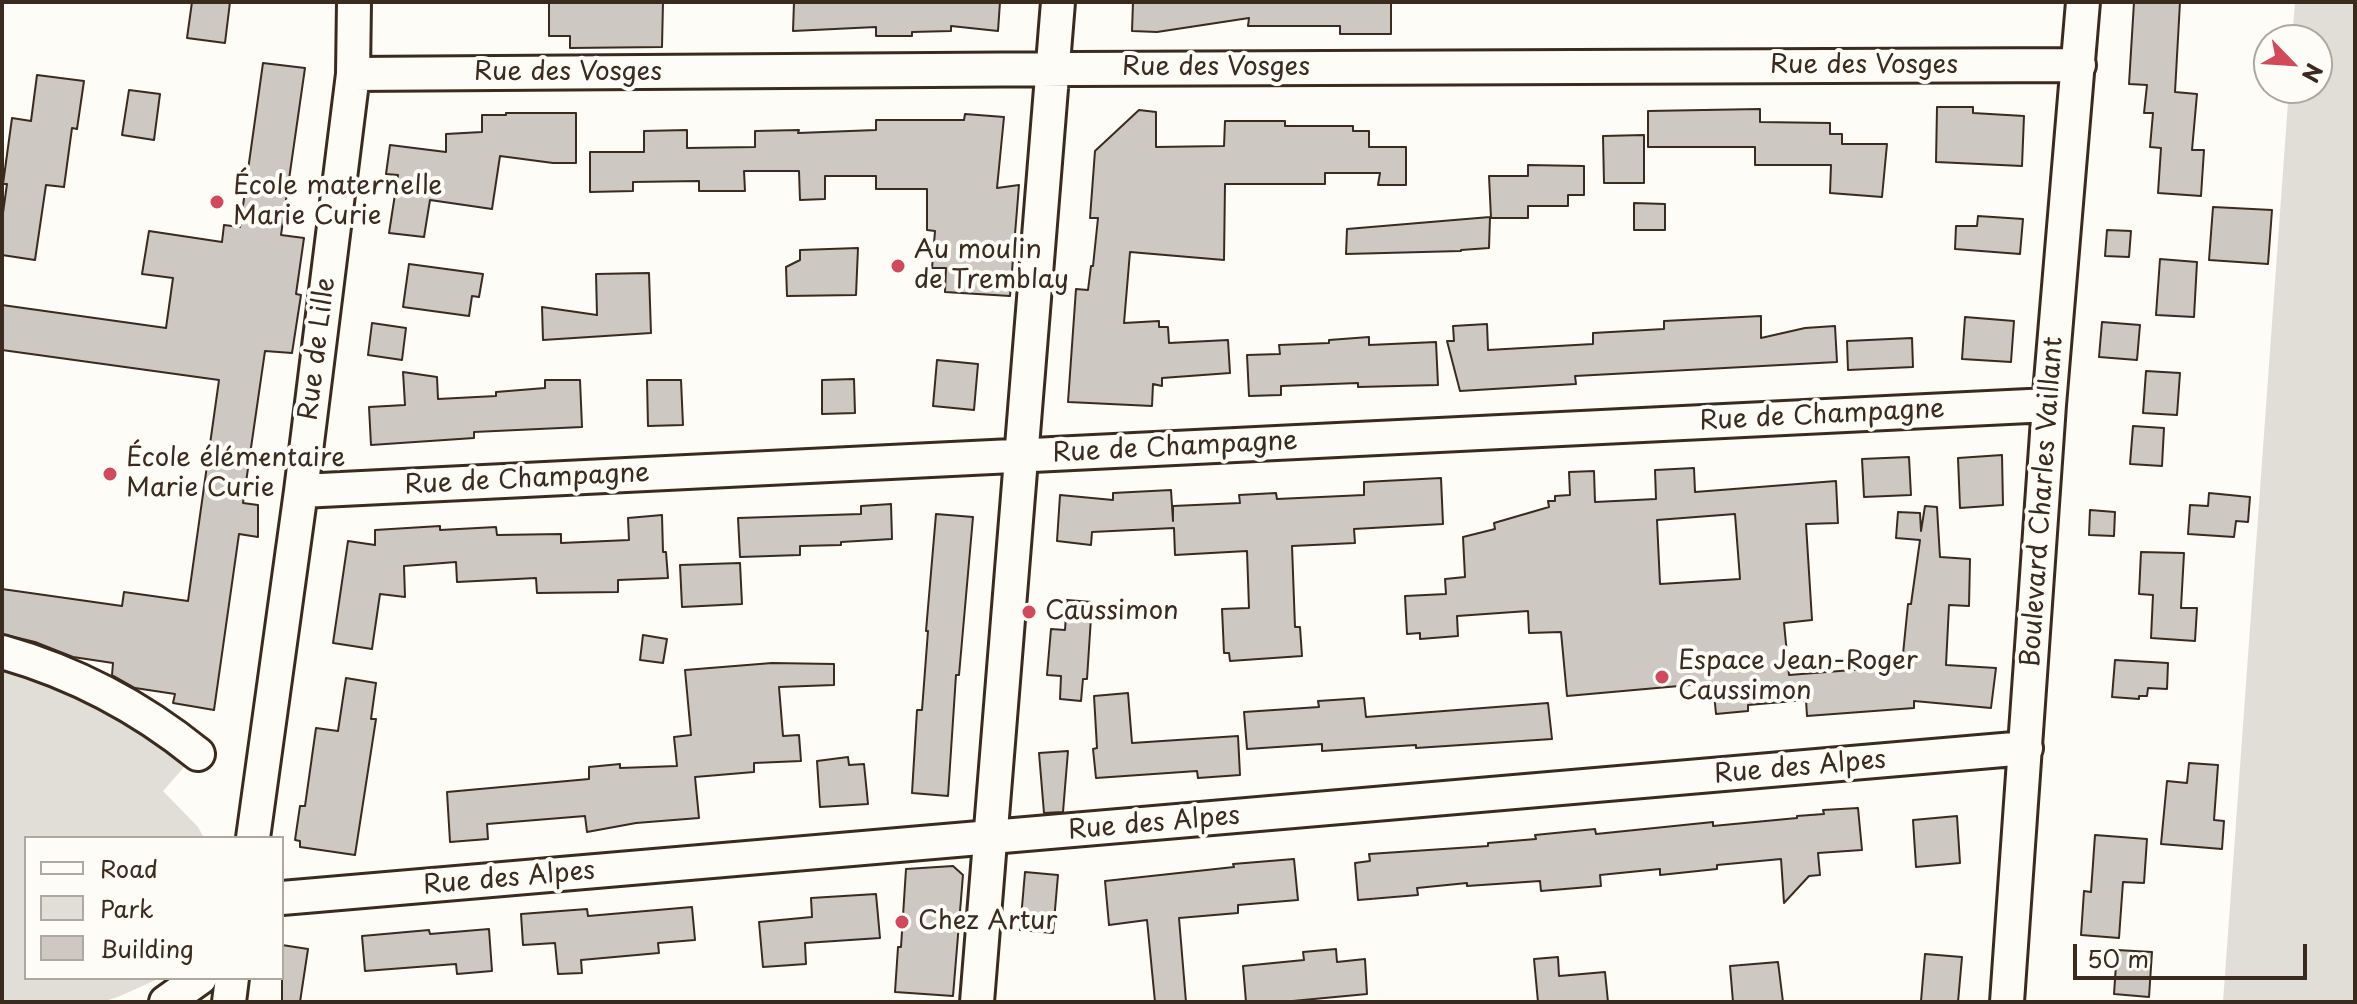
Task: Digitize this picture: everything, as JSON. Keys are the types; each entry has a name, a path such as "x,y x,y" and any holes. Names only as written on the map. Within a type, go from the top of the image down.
{"street":[{"name":"Rue de Lille","path":"253,836 301,491 353,74 354,2"},
{"path":"977,1002 1058,2"},
{"name":"Boulevard Charles Vaillant","path":"2007,1002 2049,405 2083,2"},
{"name":"Rue des Vosges","path":"353,74 2079,65"},
{"name":"Rue de Champagne","path":"301,491 2049,405"},
{"path":"2,652 40,662 78,679 170,731 198,754"},
{"name":"Rue des Alpes","path":"284,898 2026,748"},
{"path":"166,1002 197,980"},
{"path":"229,1002 232,980"}],"green space":[{"path":"2295,2 2355,2 2355,1002 2223,1002 2288,104 2333,104 2333,24 2293,24"},
{"path":"2,659 50,676 193,757 163,791 203,836 24,836 24,980 156,980 102,1002 2,1002"}],"building":[{"path":"192,2 230,2 225,43 187,38"},
{"path":"549,2 663,2 662,47 570,48 570,36 549,36"},
{"path":"794,2 1000,2 998,31 951,26 951,31 876,36 876,27 793,31"},
{"path":"1133,2 1391,2 1391,34 1340,34 1340,26 1248,26 1249,18 1157,32 1132,31"},
{"path":"2134,2 2180,2 2175,92 2197,94 2192,150 2204,150 2201,196 2158,193 2161,148 2150,147 2153,113 2144,113 2147,85 2129,84"},
{"path":"263,63 305,68 281,235 304,238 296,294 301,295 292,353 265,351 243,503 258,505 258,537 239,534 214,710 173,703 175,694 135,688 112,675 113,663 73,657 35,642 2,634 2,589 122,606 124,592 188,601 219,380 2,350 2,305 166,328 173,278 142,274 149,231 222,242 224,225 240,227"},
{"path":"37,75 84,81 77,129 72,128 64,187 46,185 35,260 2,255 2,220 7,184 3,184 12,118 31,121"},
{"path":"129,90 160,94 154,140 122,135"},
{"path":"1937,107 1973,107 1973,113 2024,116 2022,166 1936,162"},
{"path":"1760,109 1760,122 1830,123 1830,134 1842,134 1842,144 1887,144 1882,197 1830,193 1831,165 1755,165 1755,147 1648,147 1648,111"},
{"path":"1139,110 1156,112 1156,147 1224,146 1225,121 1285,121 1285,126 1353,126 1353,131 1369,131 1369,147 1406,147 1406,185 1378,185 1380,173 1325,173 1325,184 1225,184 1224,260 1130,252 1124,323 1159,321 1159,327 1168,327 1169,343 1228,340 1230,373 1162,378 1162,386 1153,384 1152,406 1068,402 1076,289 1088,290 1093,266 1098,218 1090,218 1095,151"},
{"path":"576,113 576,163 500,156 492,209 430,200 424,237 389,233 398,175 386,174 390,145 446,152 446,134 482,132 482,115"},
{"path":"965,114 1004,117 997,188 1019,185 1010,296 945,292 946,268 932,268 935,231 927,230 927,189 876,189 876,176 825,176 825,199 800,200 799,171 744,171 745,191 699,191 699,181 633,182 633,191 590,192 590,152 644,152 644,131 687,130 687,148 755,147 755,131 876,130 876,120 964,120"},
{"path":"1644,135 1644,183 1604,183 1603,136"},
{"path":"1528,165 1584,166 1584,195 1568,195 1568,206 1528,206 1528,218 1491,218 1489,176 1528,176"},
{"path":"1634,203 1665,204 1665,230 1634,230"},
{"path":"2213,207 2272,210 2268,264 2209,260"},
{"path":"1978,216 2023,219 2020,254 1955,249 1956,226 1977,226"},
{"path":"1490,217 1489,248 1346,254 1347,229"},
{"path":"2107,230 2131,231 2129,257 2105,256"},
{"path":"858,248 856,295 787,296 786,267 800,260 800,250"},
{"path":"2160,259 2197,262 2194,317 2156,315"},
{"path":"409,264 483,274 479,297 472,296 469,316 403,307"},
{"path":"649,273 651,333 543,340 542,307 597,315 596,274"},
{"path":"1761,316 1761,338 1805,328 1835,326 1837,362 1575,376 1576,384 1460,391 1447,341 1454,341 1453,326 1487,324 1488,350 1593,344 1593,333 1664,329 1664,321"},
{"path":"1965,317 2014,321 2011,362 1962,359"},
{"path":"2102,322 2140,325 2137,360 2099,357"},
{"path":"372,323 406,328 402,360 368,355"},
{"path":"1369,337 1369,345 1436,342 1438,385 1358,387 1358,383 1281,386 1281,395 1249,396 1247,355 1280,354 1279,345 1329,343 1329,340"},
{"path":"1912,338 1913,367 1848,370 1847,341"},
{"path":"937,360 978,364 974,410 933,406"},
{"path":"2146,371 2180,373 2177,415 2143,413"},
{"path":"403,372 437,377 438,399 496,396 496,392 545,388 545,380 580,380 582,427 474,432 474,438 371,445 369,407 405,405"},
{"path":"854,379 855,413 822,414 822,380"},
{"path":"647,380 681,380 683,425 648,426"},
{"path":"2133,426 2164,428 2162,466 2130,464"},
{"path":"2002,455 2003,505 1960,508 1958,458"},
{"path":"1909,457 1911,495 1864,497 1862,459"},
{"path":"1694,468 1695,492 1836,481 1838,523 1806,524 1812,620 1784,623 1789,675 1902,664 1908,604 1911,604 1920,540 1896,538 1898,512 1920,513 1921,531 1925,506 1937,507 1940,557 1970,559 1969,606 1949,605 1946,665 1996,668 1991,708 1914,701 1914,708 1807,716 1806,700 1748,705 1748,711 1716,714 1713,683 1567,696 1561,632 1529,633 1528,611 1457,616 1458,636 1420,639 1420,633 1407,634 1405,596 1446,594 1445,579 1465,577 1463,537 1495,529 1494,523 1549,507 1548,501 1555,501 1555,496 1570,495 1569,472 1594,471 1595,502 1656,499 1655,470","holes":["1735,514 1740,579 1660,584 1657,520"]},
{"path":"1441,478 1443,524 1354,529 1355,543 1292,546 1295,627 1300,627 1302,656 1230,661 1229,653 1224,653 1222,609 1249,608 1247,551 1175,555 1174,528 1092,532 1091,545 1057,541 1060,495 1113,500 1113,493 1171,490 1173,521 1173,506 1240,503 1239,495 1276,493 1277,499 1364,495 1364,482"},
{"path":"2209,493 2250,497 2248,522 2236,521 2234,537 2188,534 2190,505 2208,506"},
{"path":"891,504 892,539 800,546 800,555 740,557 738,518 861,514 861,506"},
{"path":"2090,510 2115,512 2114,536 2089,535"},
{"path":"936,514 973,517 959,675 956,675 948,796 912,793 917,710 922,710"},
{"path":"662,515 663,552 666,552 668,578 618,580 618,592 537,593 536,578 457,582 456,562 404,566 405,597 380,594 372,649 333,643 348,541 375,545 375,530 496,527 497,535 561,534 561,543 629,540 628,518"},
{"path":"2141,552 2184,553 2181,608 2197,608 2195,641 2151,638 2153,595 2139,594"},
{"path":"740,563 742,604 682,607 680,565"},
{"path":"1067,600 1092,602 1087,679 1083,679 1081,701 1060,699 1061,676 1047,675 1051,629 1065,630"},
{"path":"643,635 667,639 663,663 640,660"},
{"path":"2115,660 2168,663 2167,689 2148,688 2147,696 2139,696 2139,699 2112,697"},
{"path":"772,663 834,664 834,685 779,687 783,736 799,735 801,761 754,763 754,772 695,777 699,818 636,823 587,832 585,816 487,824 488,839 450,842 447,792 589,779 589,767 620,764 620,768 677,766 674,737 691,735 685,670"},
{"path":"346,678 376,683 371,719 376,719 355,855 300,847 300,841 295,840 300,806 305,806 316,728 338,731"},
{"path":"1128,693 1132,743 1238,736 1240,775 1198,778 1197,771 1096,778 1094,696"},
{"path":"1364,698 1366,717 1548,703 1552,739 1416,748 1416,745 1322,751 1322,744 1247,749 1244,712 1319,707 1318,701"},
{"path":"1068,751 1063,812 1044,813 1039,753"},
{"path":"848,757 849,765 864,764 868,804 820,807 817,761"},
{"path":"2189,763 2218,765 2214,820 2224,821 2222,849 2161,844 2167,781 2187,783"},
{"path":"1858,808 1862,850 1818,853 1820,875 1809,876 1784,903 1781,859 1717,865 1717,869 1660,875 1660,869 1600,875 1601,886 1541,891 1540,881 1467,886 1467,883 1417,888 1418,895 1358,900 1355,863 1370,861 1369,854 1488,846 1488,843 1536,839 1535,835 1595,829 1596,834 1713,822 1713,826 1797,818 1824,814 1823,810"},
{"path":"1957,816 1960,863 1916,867 1913,820"},
{"path":"2095,835 2147,839 2144,883 2123,882 2119,938 2081,935 2084,891 2091,892"},
{"path":"1294,859 1298,900 1238,905 1238,913 1179,918 1186,1002 1155,1002 1147,920 1109,925 1105,881"},
{"path":"953,866 963,875 953,996 895,992 906,869"},
{"path":"1025,872 1058,875 1053,933 1020,930"},
{"path":"876,894 880,938 805,943 806,964 763,967 759,922 812,917 811,898"},
{"path":"692,907 695,940 658,943 659,953 581,960 582,973 558,974 555,943 523,945 521,914 587,909 588,916"},
{"path":"489,929 492,971 457,974 456,964 365,971 362,936"},
{"path":"284,945 308,949 300,1002 282,1002"},
{"path":"1336,949 1337,962 1365,959 1367,994 1246,1002 1243,966 1304,960 1303,952"},
{"path":"2117,950 2152,952 2149,997 2114,994"},
{"path":"1925,954 1962,957 1958,1002 1921,1001"},
{"path":"1558,957 1559,976 1605,972 1608,1002 1538,1002 1534,959"},
{"path":"1778,962 1783,1002 1733,1002 1730,966"}],"place":[{"name":"École maternelle Marie Curie","path":"217,202"},
{"name":"Au moulin de Tremblay","path":"898,266"},
{"name":"École élémentaire Marie Curie","path":"110,474"},
{"name":"Caussimon","path":"1029,612"},
{"name":"Espace Jean-Roger Caussimon","path":"1662,677"},
{"name":"Chez Artur","path":"902,922"}]}
